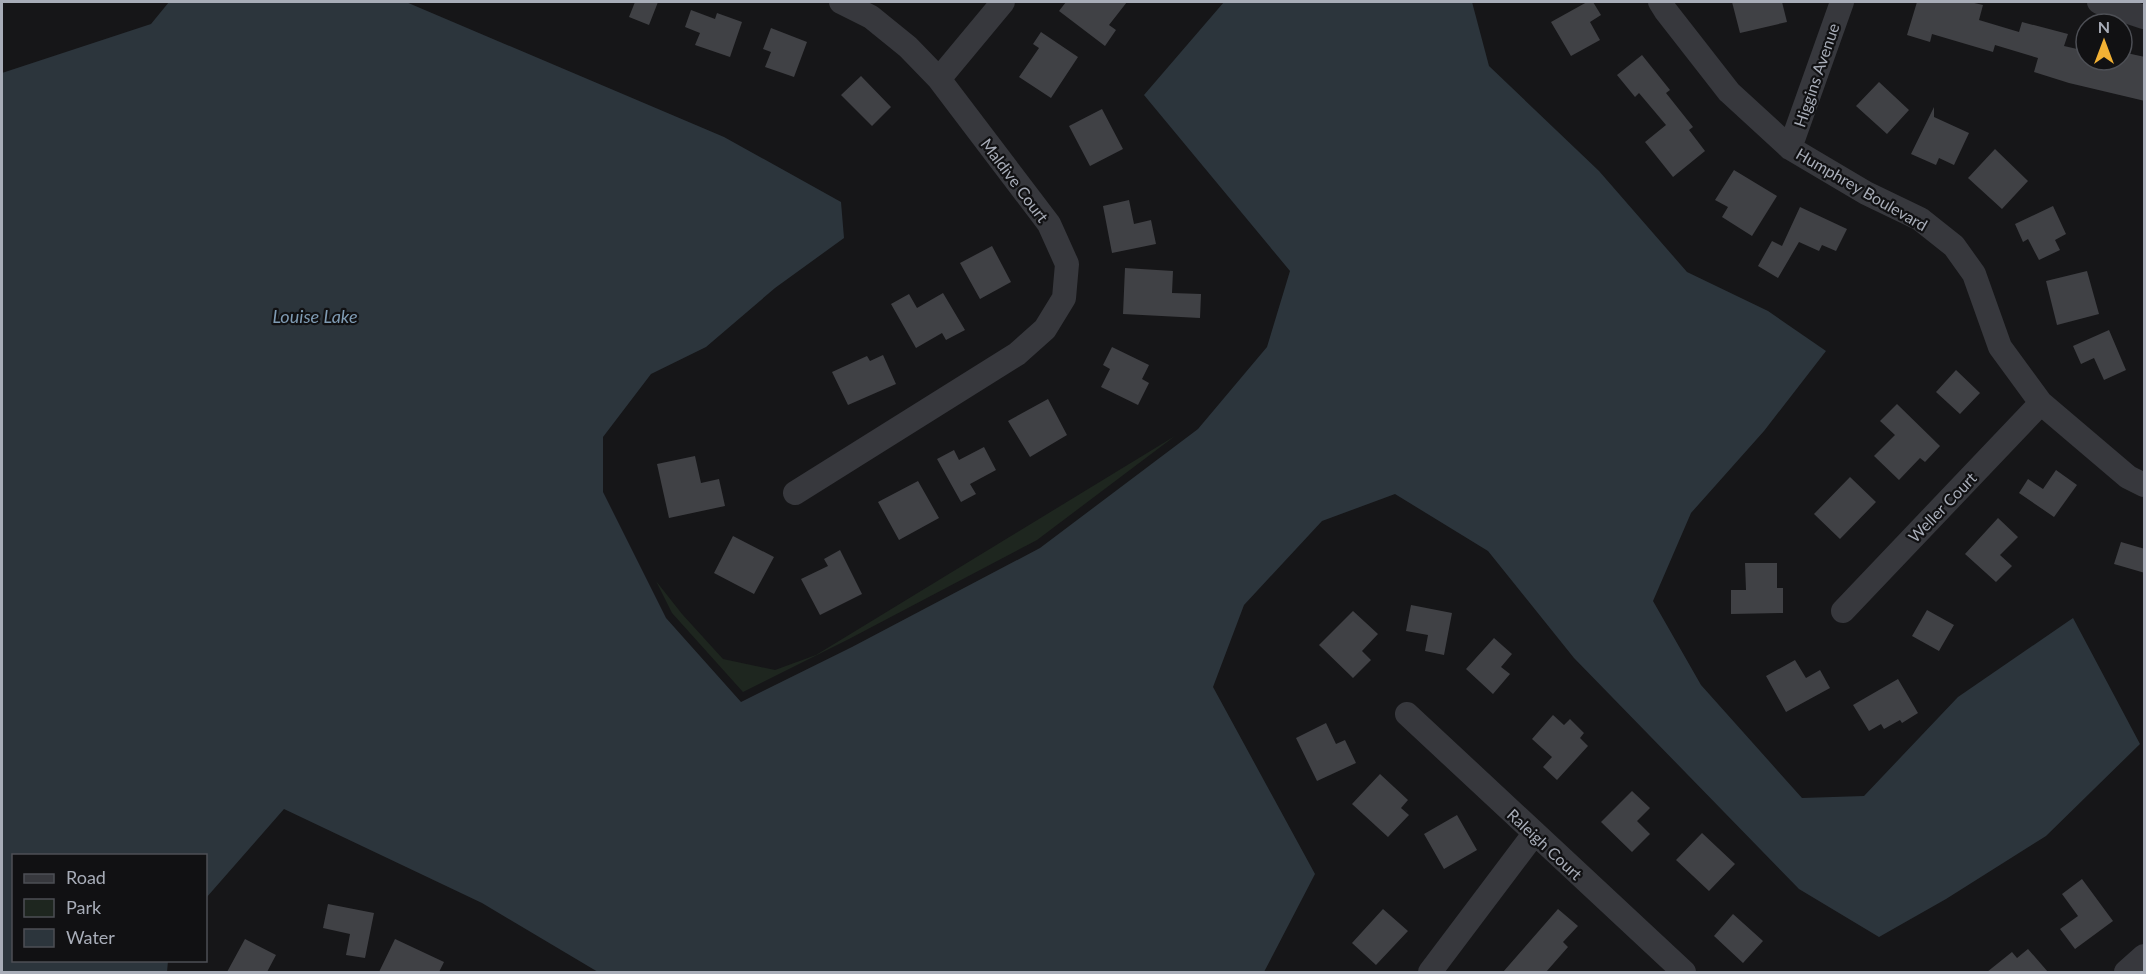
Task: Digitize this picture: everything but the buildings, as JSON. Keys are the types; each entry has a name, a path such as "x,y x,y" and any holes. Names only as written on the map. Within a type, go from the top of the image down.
{"street":[{"name":"Maldive Court","path":"795,492 1017,354 1045,329 1064,298 1067,264 1049,224 939,79 908,47 871,17 841,2"},
{"path":"939,79 1003,2"},
{"name":"Humphrey Boulevard","path":"1660,2 1729,92 1790,148 1866,194 1920,219 1954,246 1974,274 2000,347 2040,403 2128,477 2145,485"},
{"name":"Higgins Avenue","path":"1790,148 1842,2"},
{"path":"2099,2 2145,17"},
{"name":"Weller Court","path":"1843,611 2040,403"},
{"name":"Raleigh Court","path":"1407,714 1684,972"},
{"path":"1430,972 1534,834"},
{"path":"2126,972 2145,956"}],"green space":[{"path":"1175,436 1037,540 849,639 743,692 672,613 656,581 723,659 775,670 816,655"}],"water":[{"name":"Louise Lake","path":"169,2 406,2 724,137 841,202 844,238 775,288 706,347 651,374 603,437 603,492 666,618 741,702 852,647 1040,548 1198,429 1267,347 1290,271 1144,95 1224,2 1472,2 1489,66 1599,171 1687,272 1768,311 1826,351 1764,431 1691,513 1653,601 1701,685 1802,798 1864,796 1958,697 2073,618 2140,744 2046,836 1946,899 1879,937 1799,889 1574,658 1488,551 1395,494 1322,521 1244,605 1213,687 1315,874 1264,972 598,972 482,903 284,809 207,897 207,854 12,854 12,962 168,962 167,972 2,972 2,73 151,24"}]}
